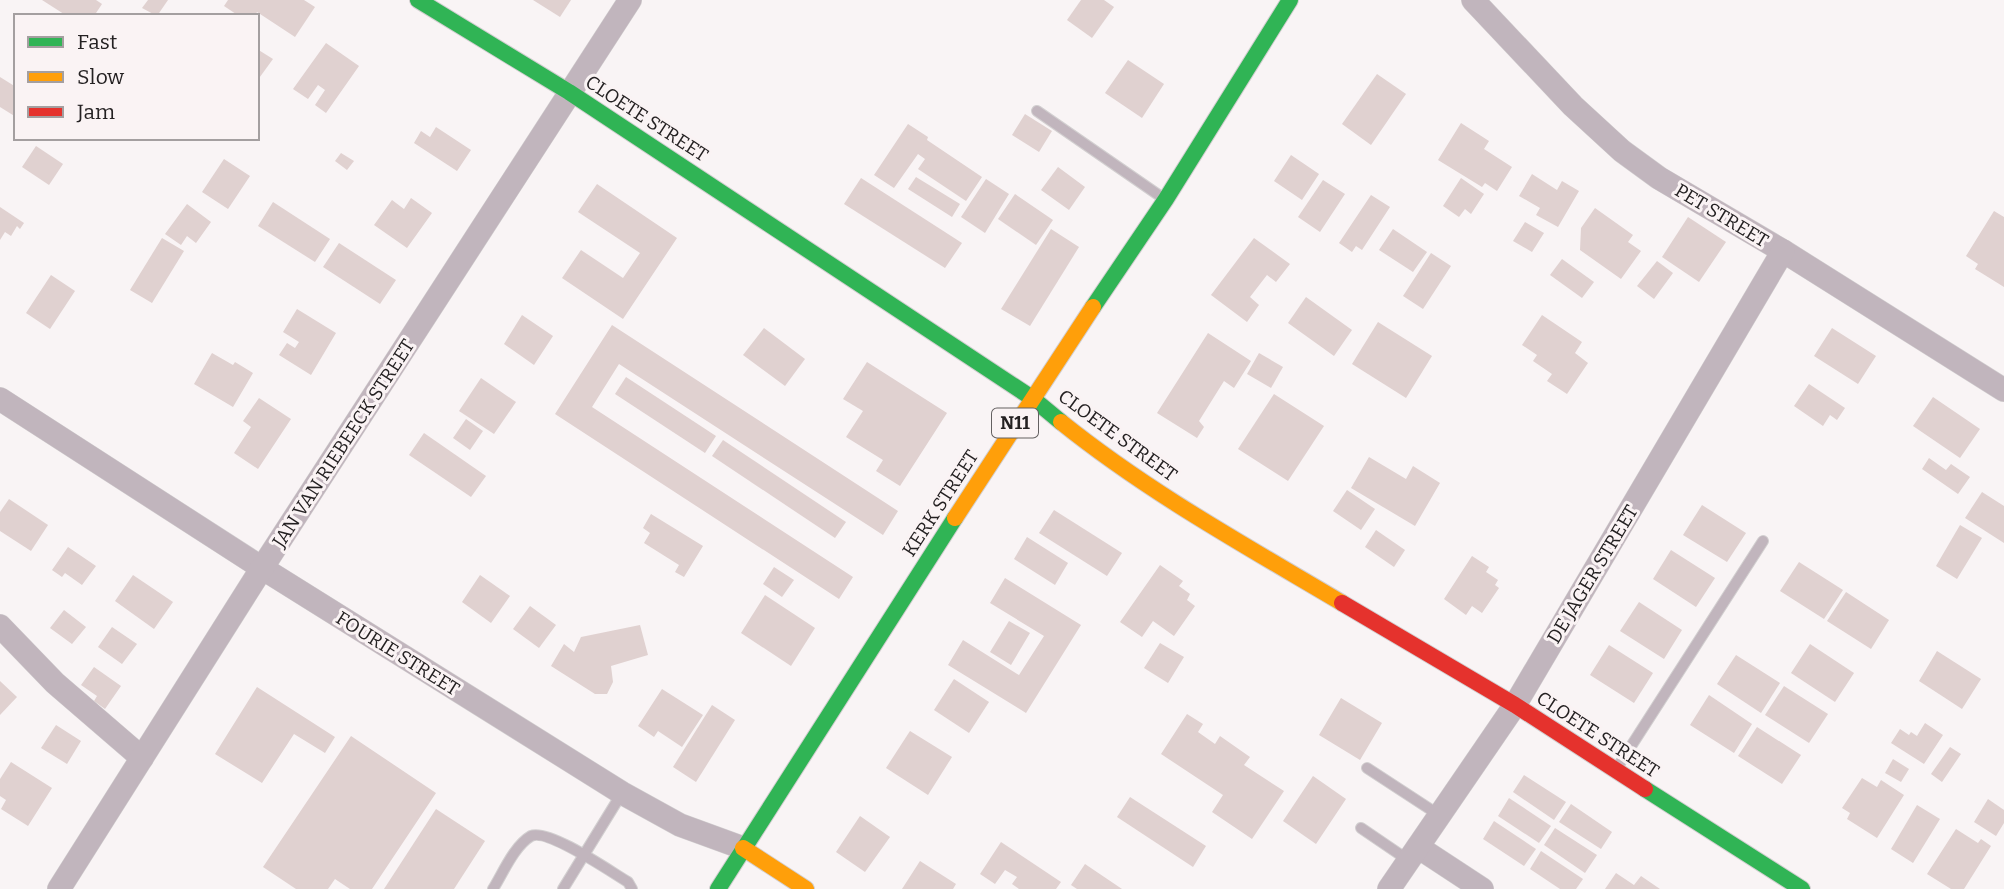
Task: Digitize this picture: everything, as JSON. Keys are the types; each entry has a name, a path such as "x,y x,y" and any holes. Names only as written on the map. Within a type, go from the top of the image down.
{"main road":[{"name":"CLOETE STREET","path":"418,0 569,92 1032,398 1097,451 1199,519 1514,705 1802,889"},
{"name":"KERK STREET","path":"718,889 1032,398 1166,199 1290,0"},
{"name":"FOURIE STREET","path":"743,848 806,889"}],"street":[{"name":"JAN VAN RIEBEECK STREET","path":"59,889 262,568 630,0"},
{"name":"PET STREET","path":"1473,0 1573,106 1622,151 1659,178 1783,251 2004,390"},
{"name":"DE JAGER STREET","path":"1389,889 1514,705 1783,251"},
{"name":"FOURIE STREET","path":"0,399 262,568 622,793 680,825 743,848"},
{"path":"0,626 55,683 142,758"},
{"path":"1413,853 1482,889"}],"lane":[{"path":"1037,111 1166,199"},
{"path":"1616,771 1763,541"},
{"path":"1367,768 1439,815"},
{"path":"563,889 622,793"},
{"path":"1361,828 1413,853"},
{"path":"493,889 520,846 536,835 547,836 584,856 628,882 632,889"}],"building":[{"path":"42,0 96,0 102,4 95,14 64,14"},
{"path":"148,0 168,0 158,14 142,8"},
{"path":"228,0 304,0 315,7 295,37 257,12 236,14 224,6"},
{"path":"533,0 571,0 560,17"},
{"path":"1081,0 1104,0 1114,7 1092,38 1067,20"},
{"path":"326,43 359,66 326,113 315,105 325,90 318,85 308,99 293,89"},
{"path":"259,50 273,59 259,78"},
{"path":"1128,60 1164,84 1142,118 1105,93"},
{"path":"1377,74 1406,94 1371,145 1342,124"},
{"path":"0,77 14,86 14,116 0,107"},
{"path":"1025,114 1052,131 1039,152 1012,135"},
{"path":"1461,123 1489,141 1484,149 1512,167 1497,191 1485,183 1482,187 1438,160"},
{"path":"908,124 982,177 966,201 918,169 925,159 918,154 894,188 874,175"},
{"path":"436,127 471,150 457,171 414,143 421,131 430,137"},
{"path":"36,146 63,164 49,185 22,167"},
{"path":"341,153 354,161 347,170 335,161"},
{"path":"1291,155 1319,174 1302,200 1274,181"},
{"path":"224,159 250,176 228,209 202,192"},
{"path":"1058,167 1085,187 1069,210 1041,190"},
{"path":"1532,174 1557,190 1562,181 1579,191 1558,227 1536,215 1540,208 1519,196"},
{"path":"916,177 960,204 952,217 908,189"},
{"path":"861,178 962,243 945,268 844,204"},
{"path":"1461,178 1484,194 1471,214 1465,209 1459,217 1443,206"},
{"path":"986,179 1009,194 985,233 961,217"},
{"path":"1323,180 1345,194 1320,232 1298,217"},
{"path":"597,184 677,238 623,319 562,278 581,250 623,278 640,253 578,212"},
{"path":"1015,194 1053,220 1036,245 998,219"},
{"path":"1371,195 1390,207 1362,250 1356,246 1352,252 1339,243"},
{"path":"411,198 432,213 407,248 374,225 392,200 404,209"},
{"path":"273,202 330,239 315,262 258,226"},
{"path":"187,204 211,222 196,243 187,236 181,245 165,234"},
{"path":"0,207 24,223 20,229 17,226 11,236 5,232 0,240"},
{"path":"1595,208 1633,235 1628,242 1641,251 1621,279 1580,250 1581,228"},
{"path":"1994,211 2004,217 2004,287 1975,269 1978,264 1966,256"},
{"path":"1688,217 1726,242 1699,282 1662,257"},
{"path":"1525,222 1544,233 1532,252 1513,241"},
{"path":"1051,229 1079,247 1030,326 1001,309"},
{"path":"1393,229 1427,252 1413,272 1379,250"},
{"path":"162,238 184,251 152,303 130,290"},
{"path":"1254,238 1290,264 1276,282 1267,275 1250,297 1259,305 1247,322 1211,295"},
{"path":"339,243 396,280 380,304 323,267"},
{"path":"1431,253 1451,266 1423,309 1403,296"},
{"path":"1562,259 1594,282 1582,298 1550,275"},
{"path":"1657,261 1673,273 1654,299 1637,286"},
{"path":"51,275 75,291 50,329 26,313"},
{"path":"1306,297 1352,330 1334,356 1288,323"},
{"path":"297,309 336,333 311,375 279,355 287,343 295,348 299,342 283,332"},
{"path":"522,315 553,336 534,365 504,344"},
{"path":"1542,315 1582,342 1575,353 1588,363 1567,394 1547,381 1552,374 1533,361 1537,355 1522,345"},
{"path":"1378,322 1432,356 1406,398 1352,364"},
{"path":"612,325 898,511 883,535 619,364 592,407 853,577 839,599 555,414"},
{"path":"764,328 805,359 785,386 743,355"},
{"path":"1832,328 1876,356 1858,384 1814,356"},
{"path":"1208,333 1251,361 1234,388 1224,381 1199,421 1204,427 1197,438 1157,413"},
{"path":"212,353 253,373 233,407 194,384"},
{"path":"1259,353 1283,367 1271,388 1247,374"},
{"path":"867,362 947,413 900,486 876,471 883,460 846,437 863,411 843,399"},
{"path":"626,377 716,436 705,453 615,394"},
{"path":"481,378 516,402 494,434 459,411"},
{"path":"1809,384 1845,408 1837,420 1830,415 1823,426 1794,406"},
{"path":"1274,394 1324,426 1288,481 1238,449"},
{"path":"1933,397 1980,429 1960,458 1913,426"},
{"path":"259,398 291,419 258,469 234,453 251,427 243,421"},
{"path":"466,419 483,431 470,450 453,438"},
{"path":"424,433 486,476 471,497 409,455"},
{"path":"723,440 846,522 835,538 712,456"},
{"path":"1369,457 1406,479 1413,466 1440,483 1415,526 1351,488"},
{"path":"1929,458 1946,470 1951,464 1970,477 1958,494 1922,469"},
{"path":"1347,490 1375,509 1361,530 1333,511"},
{"path":"1982,492 2004,506 2004,543 1965,518"},
{"path":"9,499 48,525 31,551 0,531 0,512"},
{"path":"1702,505 1746,533 1727,562 1683,535"},
{"path":"1054,510 1122,553 1107,576 1039,533"},
{"path":"651,514 703,546 684,577 675,572 679,565 644,543 650,533 643,528"},
{"path":"1960,525 1982,538 1957,579 1936,566"},
{"path":"1376,530 1405,550 1394,567 1365,547"},
{"path":"1027,537 1068,563 1055,585 1014,559"},
{"path":"68,547 96,566 82,585 65,573 62,577 52,570"},
{"path":"1671,550 1715,578 1696,607 1653,579"},
{"path":"1472,556 1489,567 1486,572 1498,580 1495,585 1499,588 1482,613 1472,606 1466,615 1444,599"},
{"path":"1799,562 1843,590 1824,619 1780,591"},
{"path":"1160,565 1183,581 1179,586 1190,594 1187,600 1195,606 1174,636 1153,621 1142,637 1120,622"},
{"path":"774,567 794,580 782,597 763,584"},
{"path":"133,575 173,602 154,629 115,601"},
{"path":"480,575 510,596 491,623 462,602"},
{"path":"1005,578 1081,625 1026,713 948,665 963,640 1019,675 1044,636 990,603"},
{"path":"1846,592 1889,620 1871,649 1827,621"},
{"path":"765,595 815,628 791,666 741,633"},
{"path":"1639,602 1682,630 1664,659 1620,631"},
{"path":"530,606 556,625 539,648 513,629"},
{"path":"64,610 86,627 72,644 50,628"},
{"path":"1009,621 1030,633 1011,665 990,652"},
{"path":"640,625 648,655 611,666 613,682 607,694 595,694 551,666 564,644 574,652 581,637"},
{"path":"112,627 137,644 122,664 98,647"},
{"path":"1160,643 1184,657 1168,683 1144,668"},
{"path":"1810,644 1854,673 1835,702 1791,673"},
{"path":"1609,645 1653,673 1634,703 1590,675"},
{"path":"1937,651 1981,679 1962,709 1919,681"},
{"path":"1736,655 1780,683 1761,713 1717,684"},
{"path":"94,667 121,686 105,709 94,701 97,696 81,685"},
{"path":"954,679 989,702 969,733 934,710"},
{"path":"0,681 17,697 0,715"},
{"path":"1784,686 1828,714 1809,743 1765,715"},
{"path":"257,687 335,737 325,753 294,734 262,783 215,754"},
{"path":"662,689 703,715 682,747 658,731 654,737 638,726"},
{"path":"1709,695 1752,724 1734,753 1690,725"},
{"path":"1341,698 1382,723 1360,760 1319,735"},
{"path":"712,705 735,720 696,782 673,767"},
{"path":"1187,714 1203,724 1198,732 1215,744 1220,736 1250,757 1244,765 1284,791 1252,839 1212,812 1223,795 1161,754"},
{"path":"1925,723 1943,735 1924,764 1891,743 1900,729 1909,735 1911,732 1917,736"},
{"path":"56,725 81,741 67,764 41,748"},
{"path":"1757,727 1801,755 1782,784 1738,756"},
{"path":"910,731 952,757 928,795 886,768"},
{"path":"351,736 436,793 372,889 350,889 335,879 328,889 296,889 263,867"},
{"path":"1950,747 1961,754 1942,782 1931,774"},
{"path":"1893,759 1909,769 1901,782 1885,773"},
{"path":"11,762 52,788 28,826 1,809 6,800 0,796 0,779"},
{"path":"1524,775 1566,802 1554,820 1513,792"},
{"path":"1313,776 1346,799 1316,844 1283,821"},
{"path":"1862,778 1877,787 1881,780 1904,795 1877,838 1847,819 1850,813 1842,808"},
{"path":"1130,797 1206,846 1193,867 1117,817"},
{"path":"1509,798 1551,826 1539,843 1498,816"},
{"path":"1988,799 2004,810 2004,823 1996,836 1974,822"},
{"path":"1571,804 1612,832 1601,849 1559,822"},
{"path":"1917,805 1940,819 1913,863 1891,849"},
{"path":"436,809 485,841 454,889 384,889"},
{"path":"860,816 890,837 865,872 836,852"},
{"path":"1494,821 1536,849 1524,866 1483,839"},
{"path":"1555,828 1597,855 1585,873 1544,845"},
{"path":"1956,829 1978,843 1981,839 1991,846 1964,889 1951,889 1927,874"},
{"path":"1001,842 1061,882 1056,889 1019,889 1012,884 1017,877 1005,870 995,884 980,874"},
{"path":"1541,851 1583,879 1576,889 1560,889 1530,869"},
{"path":"920,861 956,884 953,889 902,889"},
{"path":"1085,864 1122,889 1077,889 1071,885"},
{"path":"1616,873 1634,885 1641,876 1660,889 1605,889"}],"traffic: fast":[{"path":"418,0 569,92 1032,398 1061,422"},
{"path":"1093,307 1166,199 1290,0"},
{"path":"718,889 955,518"},
{"path":"1645,789 1802,889"}],"traffic: slow":[{"path":"955,518 1093,307"},
{"path":"1061,422 1163,495 1342,603"},
{"path":"743,848 806,889"}],"traffic: jam":[{"path":"1342,603 1515,705 1645,789"}]}
